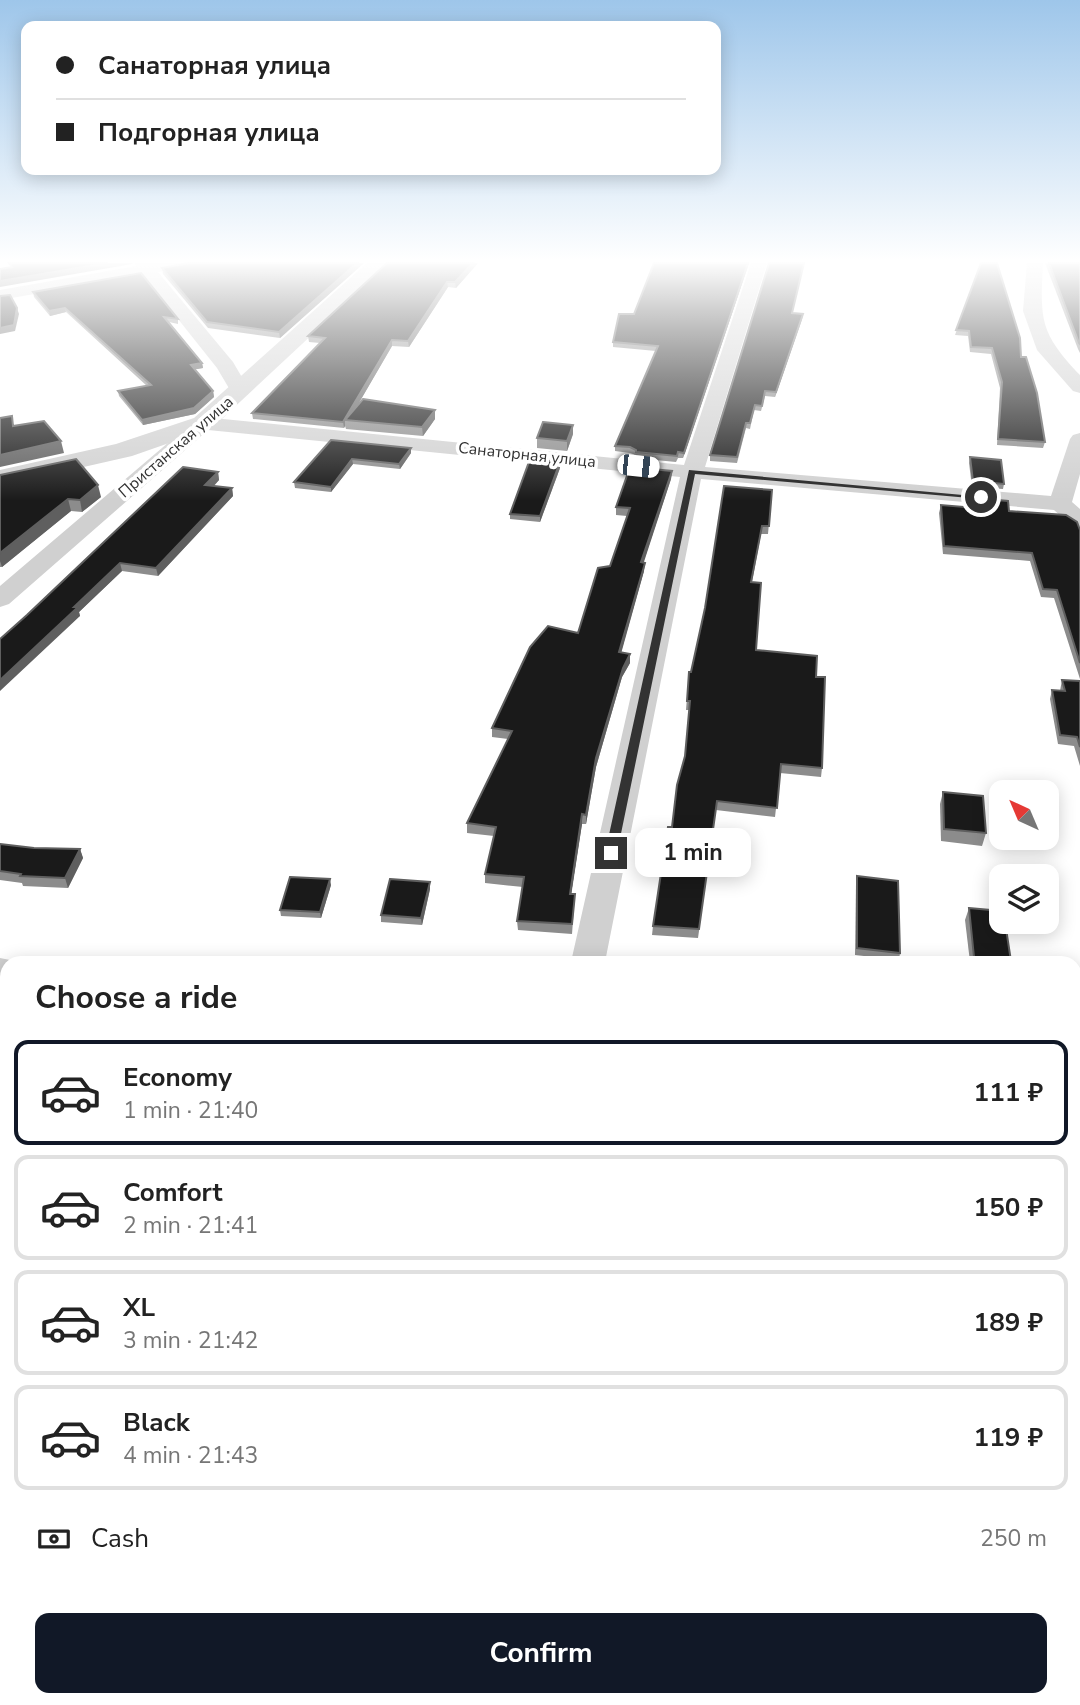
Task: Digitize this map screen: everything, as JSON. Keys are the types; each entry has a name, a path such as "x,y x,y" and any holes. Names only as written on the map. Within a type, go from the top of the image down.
{"street":[{"path":"207,343 226,366 240,391"},
{"name":"Пристанская улица","path":"0,599 204,423 291,343"},
{"path":"589,956 692,472 733,343"},
{"path":"1043,343 1046,350 1080,387"},
{"path":"0,478 123,450 204,423"},
{"name":"Санаторная улица","path":"204,423 692,472 1060,503"},
{"path":"1080,439 1060,503 1080,522"}],"building":[{"path":"104,343 185,343 202,363 191,365 213,391 194,408 142,420 118,391 151,385"},
{"path":"321,343 390,343 343,422 252,413"},
{"path":"619,343 721,343 684,453 678,452 677,456 636,452 630,447 615,446 658,346"},
{"path":"745,343 793,343 776,392 765,391 762,406 755,405 750,423 746,423 737,457 710,455"},
{"path":"970,343 1020,343 1021,357 1026,357 1037,393 1045,442 998,439 1002,382 992,348 971,347"},
{"path":"363,399 435,410 422,427 345,420"},
{"path":"12,416 13,426 44,421 61,441 0,455 0,418"},
{"path":"543,422 573,425 567,441 537,438"},
{"path":"331,440 411,448 399,464 352,459 331,487 294,482"},
{"path":"970,457 1001,460 1004,484 973,481"},
{"path":"76,459 98,485 80,500 68,499 0,553 0,475"},
{"path":"530,459 560,462 540,516 510,514"},
{"path":"183,467 218,472 205,485 232,488 156,568 120,563 74,607 78,607 0,680 0,639"},
{"path":"630,467 672,471 641,562 645,563 619,652 630,654 623,668 596,758 586,815 582,814 570,894 575,894 572,924 517,921 524,877 485,874 496,827 467,823 512,731 492,728 530,647 548,626 578,633 598,568 610,566 630,508 616,507"},
{"path":"724,486 772,490 769,526 762,526 751,582 761,583 756,650 817,656 816,677 825,677 822,768 781,764 777,808 717,801 699,929 653,926 668,827 672,827 677,785 685,756 690,701 687,701 689,672 705,608"},
{"path":"975,498 1008,501 1009,511 1066,515 1077,522 1080,530 1080,663 1057,590 1043,589 1032,553 944,546 941,505 976,508"},
{"path":"1062,680 1080,681 1080,747 1077,737 1060,735 1052,690 1065,691"},
{"path":"943,792 983,796 986,833 944,829"},
{"path":"0,844 80,849 65,878 20,876 21,874 0,871"},
{"path":"857,876 898,881 900,953 857,948"},
{"path":"290,877 330,879 320,912 280,910"},
{"path":"390,879 430,882 421,918 381,915"},
{"path":"969,908 989,910 989,934 1007,934 1010,956 974,956"}],"route":[{"path":"611,853 692,472 981,497"}]}
